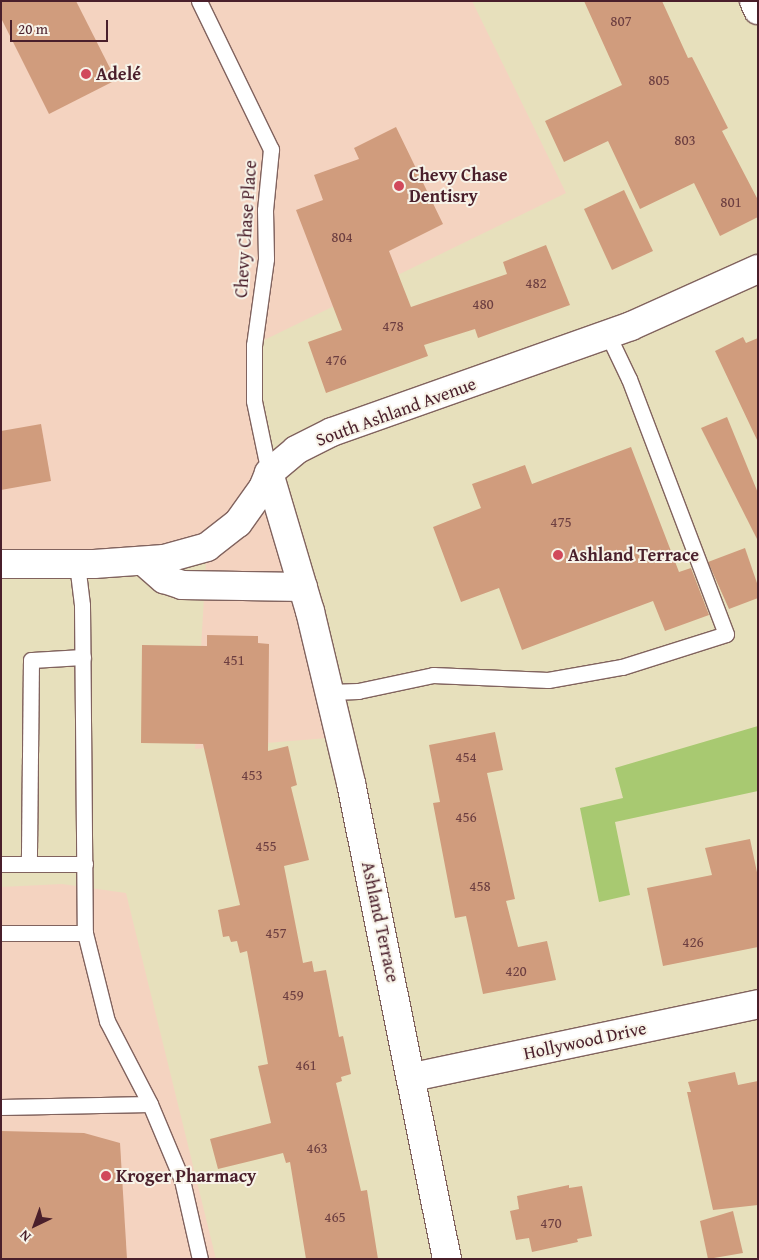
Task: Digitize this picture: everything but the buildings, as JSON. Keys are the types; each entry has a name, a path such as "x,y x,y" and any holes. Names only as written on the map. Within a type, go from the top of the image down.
{"street":[{"path":"754,1 758,10"},
{"name":"South Ashland Avenue","path":"1,564 77,564 143,561 191,553 222,538 252,505 269,473 296,450 332,432 608,335 758,269"},
{"name":"Ashland Terrace","path":"269,473 303,587 330,692 413,1077 447,1259"},
{"path":"143,561 164,579 182,585 303,587"},
{"name":"Hollywood Drive","path":"413,1077 758,1004"}],"lane":[{"name":"Chevy Chase Place","path":"199,1 271,149 266,210 266,259 254,363 254,401 269,473"},
{"path":"330,692 358,691 433,676 548,680 622,667 726,634 629,379 608,335"},
{"path":"77,564 82,605 85,933 107,1021 150,1104 182,1180 200,1259"},
{"path":"30,864 31,660 83,657"},
{"path":"1,864 85,864"},
{"path":"1,933 85,933"},
{"path":"1,1107 150,1104"}],"shaded area":[{"path":"1,1 472,1 566,193 254,345 254,401 340,737 195,749 207,547 1,563"},
{"path":"62,884 126,893 216,1259 1,1259 1,887"}],"green space":[{"path":"758,726 758,791 615,822 630,895 599,902 580,808 623,798 615,768"}],"place":[{"name":"Adelé","path":"86,74"},
{"name":"Chevy Chase Dentisry","path":"399,186"},
{"name":"Ashland Terrace","path":"558,555"},
{"name":"Kroger Pharmacy","path":"106,1176"}]}
